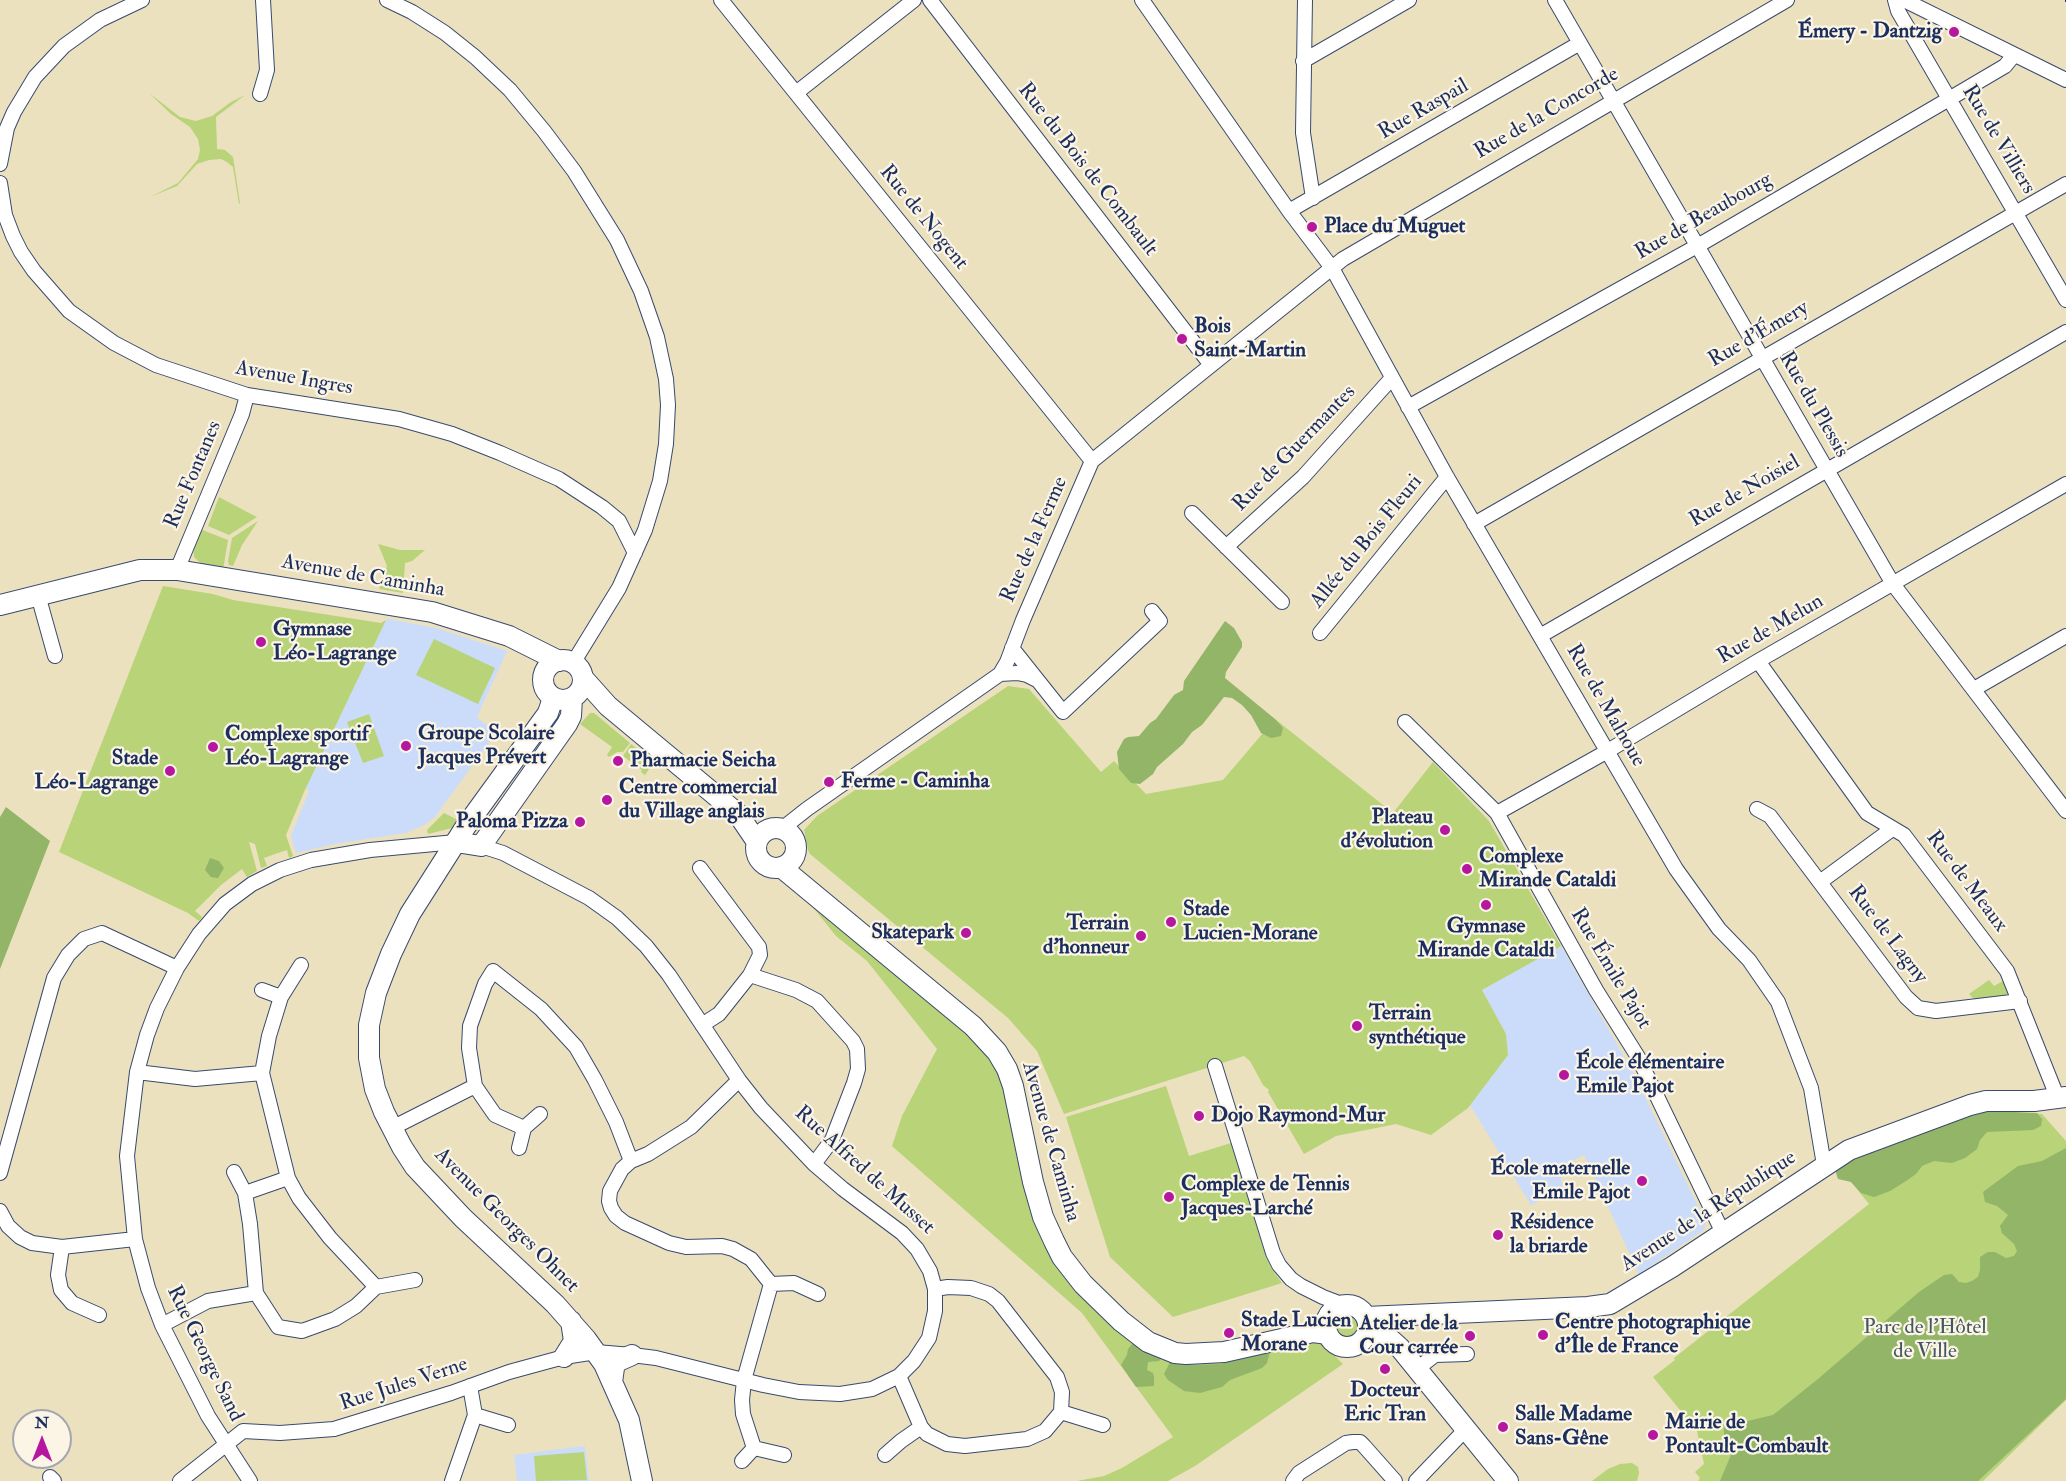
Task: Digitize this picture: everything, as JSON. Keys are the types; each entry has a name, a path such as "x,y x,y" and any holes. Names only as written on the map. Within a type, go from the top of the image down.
{"street":[{"path":"0,164 14,112 35,77 64,46 100,20 142,0"},
{"path":"260,94 267,70 263,0"},
{"path":"387,0 412,12 445,33 475,57 510,90 574,171 628,261 657,336 666,380 668,405 666,444 660,481 645,530 614,597 566,680 571,716 481,846"},
{"name":"Rue de Nogent","path":"721,0 1092,461"},
{"path":"796,93 914,0"},
{"name":"Rue du Bois de Combault","path":"930,0 1211,365"},
{"path":"1142,0 1289,211 1332,268"},
{"path":"1305,0 1303,133 1313,198"},
{"path":"1303,61 1409,0"},
{"name":"Rue du Plessis","path":"1555,0 1893,584 2066,811"},
{"name":"Rue de la Concorde","path":"1332,268 1362,246 1787,0"},
{"name":"Rue de Villiers","path":"1895,0 1898,11 2066,300"},
{"path":"1904,0 2066,80"},
{"name":"Rue Raspail","path":"1289,211 1580,43"},
{"name":"Rue de Beaubourg","path":"1408,407 1697,245 1949,99 2005,66 2014,55"},
{"name":"Avenue Ingres","path":"0,183 5,215 21,252 43,283 69,311 114,343 156,365 247,395 382,416 452,434 559,479 619,521 645,530"},
{"name":"Rue d'Émery","path":"1474,524 2066,184"},
{"name":"Rue de la Ferme","path":"1000,674 1092,461 1332,268"},
{"name":"Rue de Malnoue","path":"1332,268 1391,379 1447,477 1676,869 1719,929 1749,960 1778,1002 1811,1088 1824,1166"},
{"name":"Rue de Noisiel","path":"1540,636 2066,332"},
{"name":"Rue de Guermantes","path":"1227,548 1303,477 1391,379"},
{"name":"Rue Fontanes","path":"177,570 242,414 247,395"},
{"name":"Allée du Bois Fleuri","path":"1320,633 1447,477"},
{"name":"Rue de Melun","path":"1497,813 2066,484"},
{"path":"1192,513 1282,602"},
{"name":"Avenue Ingres","path":"619,521 635,553"},
{"name":"Avenue de Caminha","path":"0,605 140,570 177,570 432,612 487,628 536,649 566,680"},
{"path":"38,595 55,656"},
{"path":"1012,648 1063,712 1160,621 1152,611"},
{"path":"1974,688 2066,636"},
{"name":"Rue de Meaux","path":"1758,661 1867,813 1904,835 2007,971 2062,1098"},
{"path":"566,680 608,706 738,814 770,833 792,834 796,847 787,863 769,867 759,860 757,854 770,833 1000,674 1017,673 1037,680"},
{"name":"Avenue Georges Ohnet","path":"566,680 551,708 456,842 410,914 382,975 372,1009 368,1035 370,1073 378,1097 402,1147 428,1182 571,1321 596,1352 629,1420 642,1481"},
{"name":"Rue Émile Pajot","path":"1405,722 1497,813 1596,990 1638,1057 1723,1233"},
{"path":"539,725 546,724 563,730"},
{"path":"507,769 510,780 517,784 525,781"},
{"name":"Rue de Lagny","path":"1757,809 1770,816 1906,997 1918,1008 1936,1011 2020,1001"},
{"path":"1820,882 1892,829"},
{"name":"Rue Alfred de Musset","path":"456,842 481,846 502,853 566,885 617,918 646,946 669,975 739,1080 761,1108 814,1164 910,1241 924,1258 934,1289 935,1311 929,1338 914,1361 899,1376 872,1389 840,1394 799,1392 656,1358 596,1352"},
{"name":"Rue George Sand","path":"250,1481 208,1416 162,1324 148,1288 135,1239 128,1156 137,1072 158,1008 177,968 199,934 225,904 252,884 304,862 341,854 456,842"},
{"name":"Avenue de Caminha","path":"787,863 974,1026 997,1052 1007,1069 1013,1086 1036,1192 1043,1217 1054,1241 1062,1257 1083,1284 1121,1321 1149,1342 1175,1353 1186,1354 1224,1352 1328,1327"},
{"path":"700,868 759,947 760,955 750,975 719,1014 702,1025"},
{"path":"0,1173 54,978 68,955 84,939 102,933 177,968"},
{"path":"301,965 281,997 269,1036 262,1073 288,1178 299,1198 330,1238 376,1287"},
{"path":"524,1128 495,1115 475,1086 469,1048 470,1026 485,984 494,972 541,1009 576,1047 596,1080 631,1161"},
{"path":"750,975 796,990 818,1001 853,1041 857,1049 858,1069 854,1083 832,1140 814,1164"},
{"path":"262,990 281,997"},
{"path":"1215,1066 1273,1253 1279,1265 1291,1279 1323,1298 1357,1307 1367,1324 1400,1348 1508,1481"},
{"path":"137,1072 195,1079 262,1073"},
{"path":"739,1080 691,1127 648,1154 631,1161 622,1169 610,1191 609,1201 616,1216 625,1223 677,1245 722,1246 740,1252 751,1259 771,1284"},
{"path":"392,1128 475,1086"},
{"name":"Avenue de la République","path":"1367,1324 1605,1306 1615,1302 1723,1233 1849,1150 1970,1104 1986,1101 2062,1098"},
{"path":"519,1148 524,1128 540,1114"},
{"path":"234,1172 245,1193 256,1293 278,1327 302,1331 342,1315 356,1306 376,1287 415,1280"},
{"path":"245,1193 288,1178"},
{"path":"0,1210 8,1226 20,1237 32,1243 62,1247 135,1239"},
{"path":"62,1247 58,1275 61,1290 72,1303 99,1315"},
{"path":"771,1284 794,1283 818,1294"},
{"path":"754,1448 743,1414 744,1380 771,1284"},
{"path":"899,1376 921,1427 937,1440 956,1445 1014,1441 1037,1436 1045,1431 1061,1412 1062,1392 1057,1377 998,1301 988,1294 971,1288 934,1289"},
{"path":"162,1324 208,1301 256,1293"},
{"path":"1344,1305 1332,1312 1328,1327 1339,1345 1352,1346 1363,1340 1367,1324"},
{"name":"Avenue Georges Ohnet","path":"564,1357 574,1341 571,1321"},
{"name":"Rue Jules Verne","path":"180,1481 225,1444 245,1431 290,1432 334,1429 388,1414 509,1372 564,1357 596,1352"},
{"path":"1417,1369 1435,1355 1467,1354"},
{"path":"612,1382 616,1362 632,1355"},
{"path":"452,1481 475,1415 470,1386"},
{"path":"1061,1412 1103,1425"},
{"path":"475,1415 508,1425"},
{"path":"885,1455 900,1441 921,1427"},
{"path":"1416,1481 1465,1430"},
{"path":"1293,1481 1299,1473 1346,1443 1360,1442 1395,1481"},
{"path":"754,1448 784,1455"},
{"path":"742,1461 754,1448"}],"shaded area":[{"name":"Groupe Scolaire Jacques Prévert","path":"388,619 436,628 507,651 477,717 496,733 435,817 424,825 406,833 335,844 296,853 291,836 309,791 306,788"},
{"name":"École élémentaire Emile Pajot","path":"1561,946 1635,1076 1706,1223 1704,1230 1639,1274 1584,1155 1559,1167 1563,1188 1531,1205 1470,1105 1508,1055 1506,1034 1482,990"},
{"path":"585,1446 589,1481 517,1481 514,1455"}],"green space":[{"path":"149,93 180,117 196,121 212,116 245,95 216,117 217,149 225,150 233,157 239,204 233,167 221,159 197,164 177,186 150,197 178,183 198,159 200,150 198,139 190,127 171,114"},
{"path":"219,497 257,517 229,535 208,526"},
{"path":"258,521 242,545 233,566 229,565 232,538"},
{"path":"200,529 228,540 223,570 202,565 194,557 193,547"},
{"path":"378,544 400,550 425,550 412,561 405,563 403,593 379,589 387,566"},
{"name":"Complexe sportif Léo-Lagrange","path":"163,586 213,594 233,600 381,623 386,620 304,792 286,835 293,856 289,858 287,850 264,858 267,866 261,868 255,844 249,842 257,871 247,877 242,869 221,885 195,911 202,917 199,921 188,913 59,852"},
{"path":"1225,621 1234,628 1242,642 1242,647 1226,672 1225,678 1275,719 1283,728 1281,736 1271,738 1261,733 1251,715 1242,705 1232,698 1224,697 1202,725 1157,767 1153,774 1140,784 1131,783 1119,769 1117,752 1124,739 1139,736 1156,719 1174,695 1183,690 1184,681"},
{"path":"434,639 495,668 478,704 416,675"},
{"name":"Stade Lucien-Morane","path":"1008,686 1029,689 1101,772 1114,761 1146,794 1223,780 1275,719 1393,813 1433,762 1489,821 1561,946 1482,990 1506,1034 1508,1055 1468,1108 1431,1135 1396,1124 1336,1136 1304,1154 1268,1092 1269,1090 1263,1085 1250,1061 1244,1056 1064,1114 1037,1051 1008,1018 810,854 804,830 817,816"},
{"path":"590,713 594,713 630,743 623,752 617,752 609,757 607,755 612,747 580,724"},
{"path":"369,714 384,756 363,763 347,722"},
{"path":"631,744 654,762 645,775 641,772 642,770 623,756"},
{"path":"6,807 50,841 0,969 0,817"},
{"path":"444,813 462,822 456,827 428,834 427,830"},
{"path":"210,858 219,861 224,868 218,878 211,877 205,870"},
{"path":"807,900 983,1047 1001,1074 1035,1218 1152,1353 1319,1340 1343,1364 1195,1466 1168,1481 1077,1481 1104,1476 1122,1468 1173,1437 1082,1313 892,1146 902,1116 937,1049 867,961 836,936"},
{"path":"1989,980 1994,986 2003,981 2008,991 2007,994 2002,998 1974,999 1969,994"},
{"name":"Complexe de Tennis Jacques-Larché","path":"1166,1086 1189,1156 1231,1143 1266,1257 1282,1283 1173,1317 1110,1257 1066,1117"},
{"name":"Parc de l’Hôtel de Ville","path":"1990,1111 2042,1114 2066,1141 2066,1400 1983,1481 1698,1481 1700,1478 1695,1472 1704,1464 1697,1431 1653,1377 1869,1204 1839,1167"},
{"path":"1990,1111 2037,1113 2042,1119 2041,1126 2033,1130 1987,1132 1980,1140 1977,1149 1965,1158 1952,1163 1934,1161 1922,1166 1906,1181 1874,1197 1861,1193 1851,1182 1838,1179 1836,1169 1859,1156 1961,1117"},
{"path":"2066,1148 2066,1399 1978,1481 1720,1481 1731,1455 1724,1443 1724,1427 1735,1418 1748,1421 1773,1415 1919,1292 1944,1275 1952,1274 1959,1282 1966,1283 1978,1277 1980,1257 1988,1252 1995,1252 2006,1258 2014,1256 2017,1251 2014,1244 2002,1233 2000,1226 2008,1215 1997,1206 1985,1202 1983,1192 2018,1166 2042,1161"},
{"path":"1347,1316 1354,1319 1357,1326 1354,1333 1347,1336 1340,1333 1337,1326 1340,1319"},
{"path":"1134,1342 1163,1357 1159,1361 1148,1362 1147,1370 1153,1373 1154,1386 1136,1387 1121,1365"},
{"path":"1270,1351 1267,1363 1262,1368 1230,1380 1222,1387 1200,1393 1184,1391 1168,1380 1164,1374 1170,1362 1194,1365 1220,1364"},
{"path":"584,1452 587,1480 536,1481 534,1456"},
{"path":"1632,1463 1638,1467 1637,1481 1592,1481 1608,1469 1620,1464"}],"place":[{"name":"Émery - Dantzig","path":"1954,32"},
{"name":"Place du Muguet","path":"1312,227"},
{"name":"Bois Saint-Martin","path":"1182,339"},
{"name":"Gymnase Léo-Lagrange","path":"261,642"},
{"name":"Groupe Scolaire Jacques Prévert","path":"406,746"},
{"name":"Complexe sportif Léo-Lagrange","path":"213,747"},
{"name":"Pharmacie Seicha","path":"618,761"},
{"name":"Stade Léo-Lagrange","path":"170,771"},
{"name":"Ferme - Caminha","path":"829,782"},
{"name":"Centre commercial du Village anglais","path":"607,800"},
{"name":"Paloma Pizza","path":"580,822"},
{"name":"Plateau d’évolution","path":"1445,830"},
{"name":"Complexe Mirande Cataldi","path":"1467,869"},
{"name":"Gymnase Mirande Cataldi","path":"1486,905"},
{"name":"Stade Lucien-Morane","path":"1171,922"},
{"name":"Skatepark","path":"966,933"},
{"name":"Terrain d'honneur","path":"1141,936"},
{"name":"Terrain synthétique","path":"1357,1026"},
{"name":"École élémentaire Emile Pajot","path":"1564,1075"},
{"name":"Dojo Raymond-Mur","path":"1199,1116"},
{"name":"École maternelle Emile Pajot","path":"1642,1181"},
{"name":"Complexe de Tennis Jacques-Larché","path":"1169,1197"},
{"name":"Résidence la briarde","path":"1498,1235"},
{"name":"Stade Lucien Morane","path":"1229,1333"},
{"name":"Centre photographique d'Île de France","path":"1543,1335"},
{"name":"Atelier de la Cour carrée","path":"1470,1336"},
{"name":"Docteur Eric Tran","path":"1385,1369"},
{"name":"Salle Madame Sans-Gêne","path":"1503,1427"},
{"name":"Mairie de Pontault-Combault","path":"1653,1435"}]}
